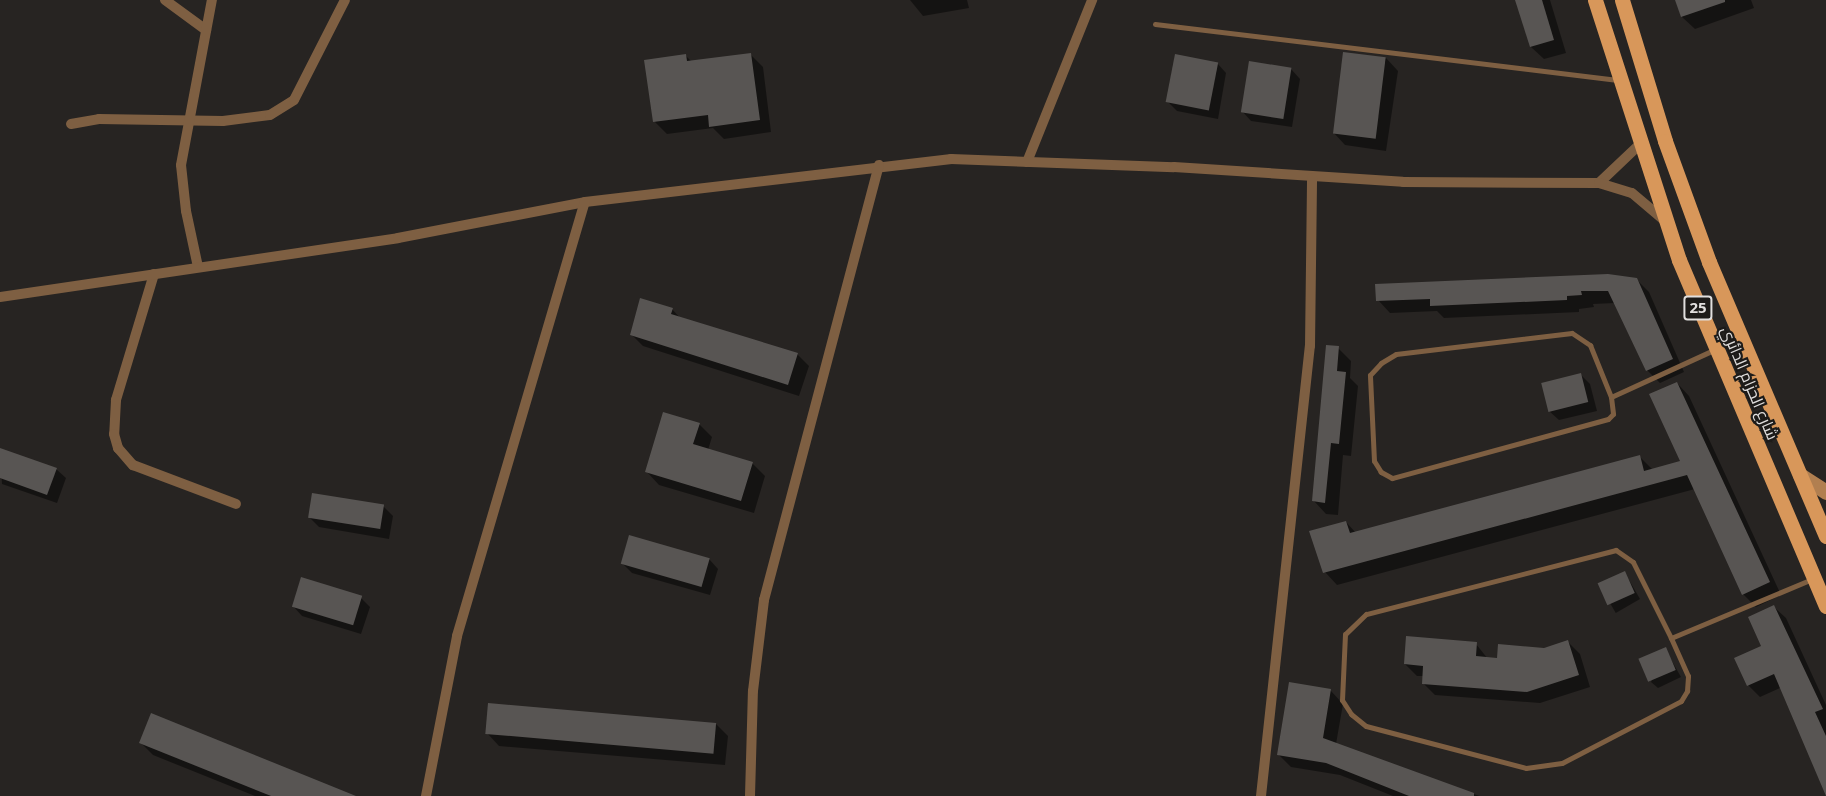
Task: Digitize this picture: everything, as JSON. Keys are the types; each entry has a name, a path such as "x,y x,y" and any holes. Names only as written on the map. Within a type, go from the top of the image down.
{"main road":[{"name":"شارع الحزام الدائري","path":"1595,0 1618,80 1664,220 1716,349 1826,606"},
{"name":"شارع الحزام الدائري","path":"1622,0 1665,141 1708,262 1826,536"}],"street":[{"path":"165,0 206,30"},
{"path":"198,267 182,186 188,120 212,0"},
{"path":"71,124 110,119 257,119 282,110 294,100 345,0"},
{"path":"1027,162 1092,0"},
{"path":"1599,183 1639,145"},
{"path":"0,297 398,238 585,202 879,165 951,159 1174,167 1312,178 1599,183 1632,193 1664,220"},
{"path":"750,796 753,691 764,600 879,165"},
{"path":"1261,796 1310,346 1312,178"},
{"path":"426,796 457,636 585,202"},
{"path":"154,274 116,400 114,434 118,448 134,465 236,504"},
{"path":"1800,475 1826,492"}],"lane":[{"path":"1155,24 1618,80"},
{"path":"1572,333 1590,345 1611,397 1613,414 1600,423 1392,478 1381,472 1374,461 1370,375 1396,354 1572,333"},
{"path":"1611,397 1716,349"},
{"path":"1616,550 1633,562 1671,638 1688,676 1687,691 1681,701 1562,763 1526,768 1366,726 1351,714 1342,700 1345,634 1366,614 1616,550"},
{"path":"1671,638 1814,578"}],"building":[{"path":"1515,0 1542,0 1554,40 1530,47"},
{"path":"1675,0 1725,0 1725,2 1681,17"},
{"path":"1343,52 1386,57 1376,139 1333,133"},
{"path":"751,53 760,120 709,127 708,115 653,122 644,60 686,54 687,61"},
{"path":"1175,54 1218,62 1209,110 1166,102"},
{"path":"1249,61 1291,68 1283,119 1241,112"},
{"path":"1608,274 1637,278 1673,359 1646,371 1608,291 1581,291 1582,295 1567,296 1567,300 1430,306 1430,299 1376,301 1375,284"},
{"path":"640,298 673,308 671,314 798,353 788,385 630,335"},
{"path":"1326,345 1339,346 1337,371 1346,372 1339,444 1331,443 1325,503 1312,501"},
{"path":"1581,373 1588,402 1548,412 1541,383"},
{"path":"1677,382 1770,582 1742,595 1687,475 1323,573 1309,531 1346,521 1350,533 1640,455 1644,471 1680,461 1649,394"},
{"path":"663,412 700,423 693,444 753,462 741,501 645,472"},
{"path":"0,448 57,468 47,495 0,478"},
{"path":"312,493 384,504 380,529 308,518"},
{"path":"629,535 710,558 701,587 621,564"},
{"path":"1625,571 1635,593 1607,605 1598,583"},
{"path":"301,577 362,596 353,625 292,607"},
{"path":"1774,605 1823,709 1815,712 1826,736 1826,796 1774,674 1747,686 1734,658 1761,646 1748,617"},
{"path":"1406,636 1477,642 1476,656 1497,658 1498,644 1544,648 1568,640 1579,675 1527,692 1422,684 1423,666 1404,664"},
{"path":"1666,647 1676,670 1648,682 1638,659"},
{"path":"1289,682 1331,689 1323,738 1474,793 1474,796 1409,796 1326,763 1277,755"},
{"path":"488,703 716,723 713,754 485,734"},
{"path":"151,713 356,796 271,796 139,743"}]}
